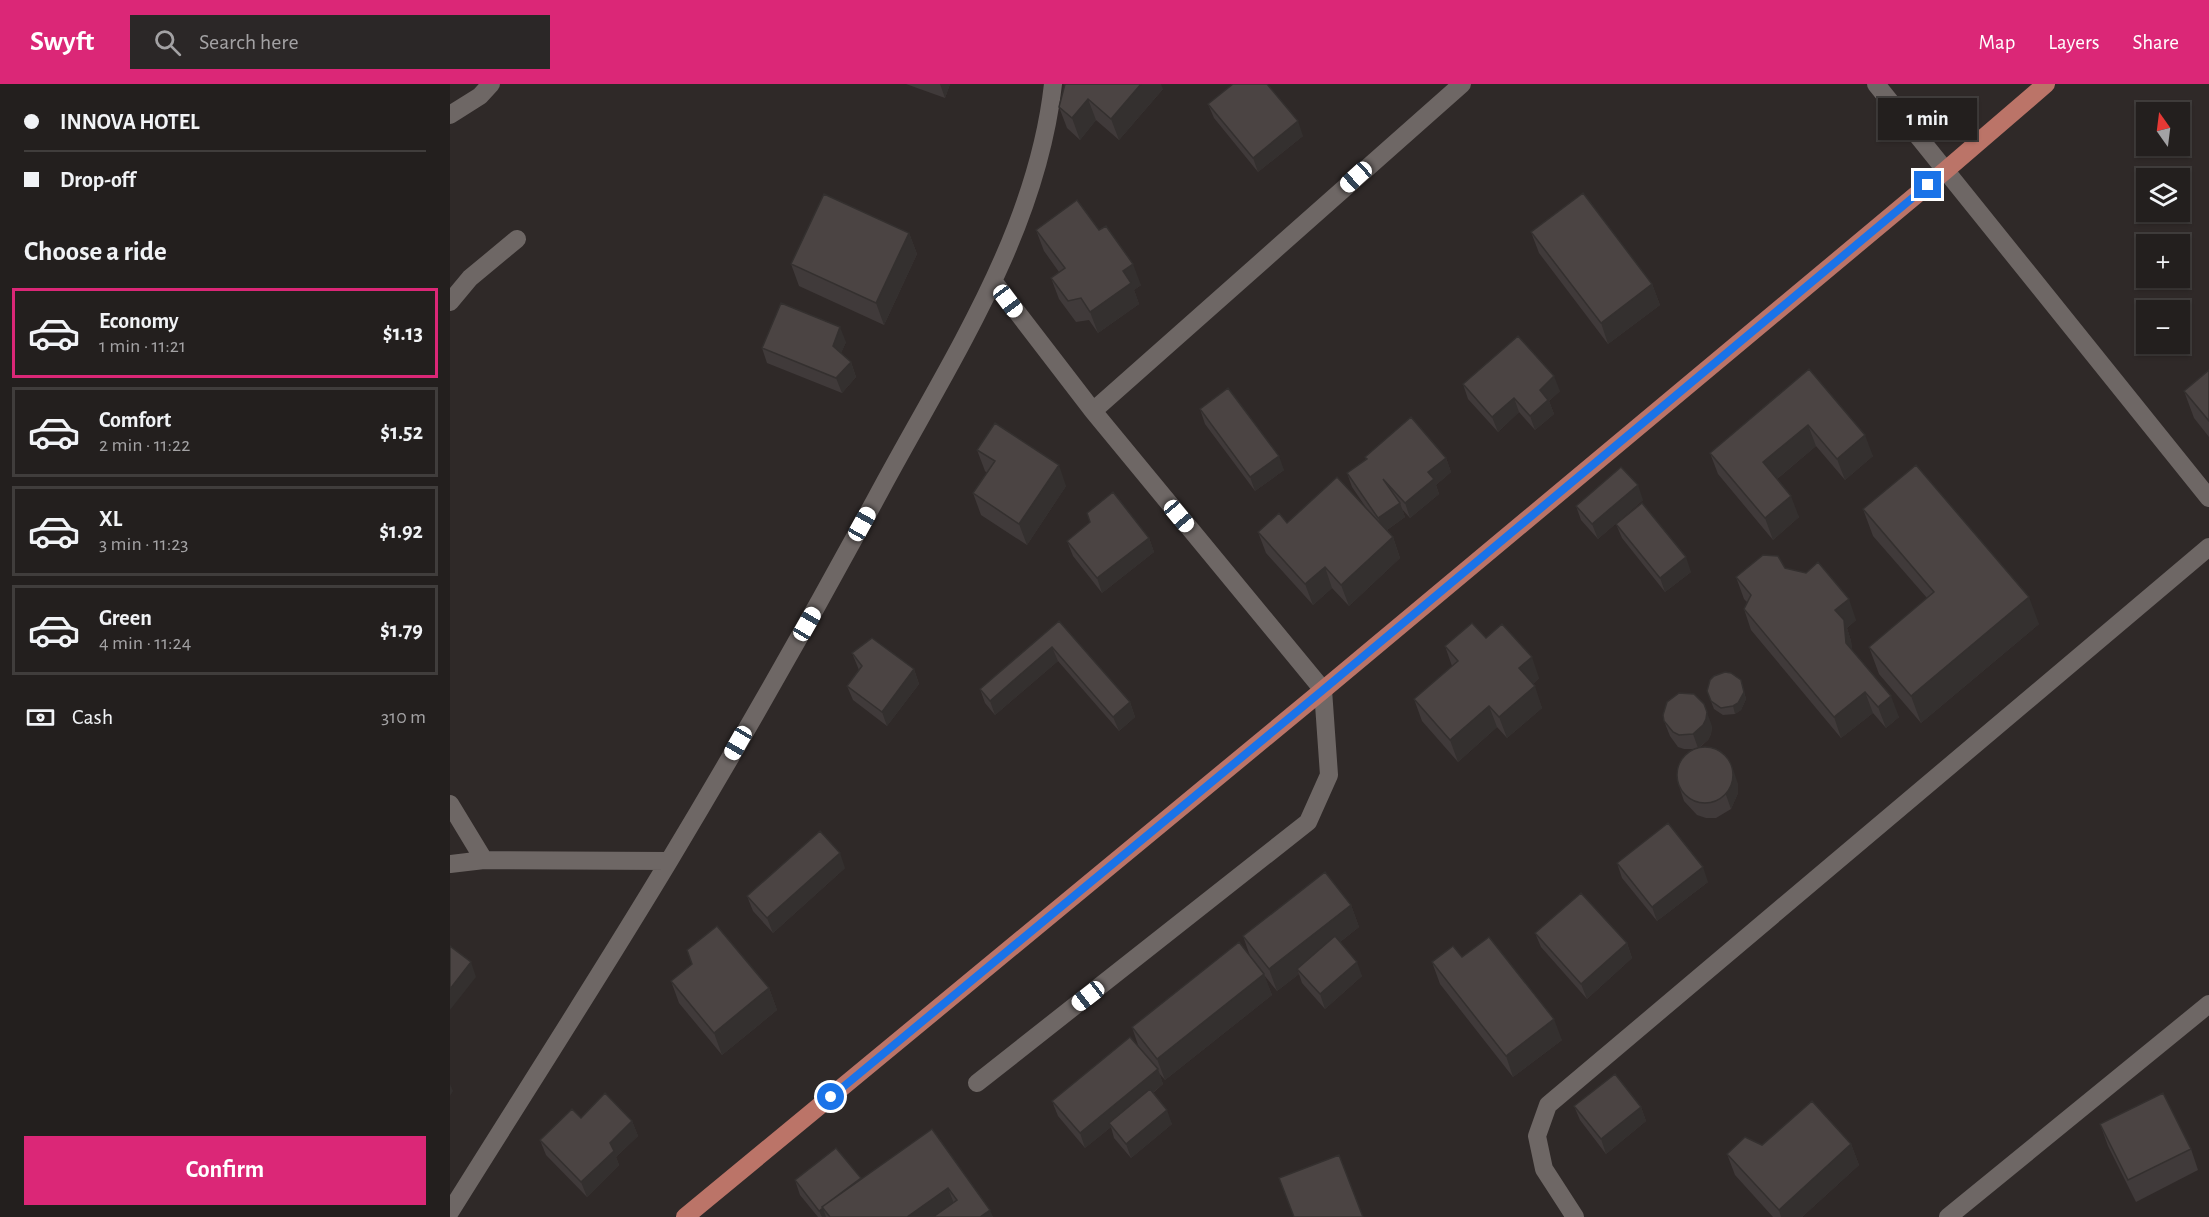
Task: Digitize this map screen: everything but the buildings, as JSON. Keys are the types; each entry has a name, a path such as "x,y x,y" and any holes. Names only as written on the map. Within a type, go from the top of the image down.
{"main road":[{"path":"685,1217 1323,690 2046,84"}],"street":[{"path":"450,115 480,96 491,84"},
{"path":"450,1212 669,861 819,605 994,282 1034,179 1053,84"},
{"path":"1093,411 1462,84"},
{"path":"1876,84 2209,498"},
{"path":"450,302 470,278 517,239"},
{"path":"977,1083 1308,822 1329,775 1323,690 1093,411 994,282"},
{"path":"1575,1217 1544,1169 1537,1136 1548,1105 2209,548"},
{"path":"450,804 484,860"},
{"path":"450,864 484,860 669,861"},
{"path":"1948,1217 2209,1004"}],"route":[{"path":"831,1097 1928,185"}]}
